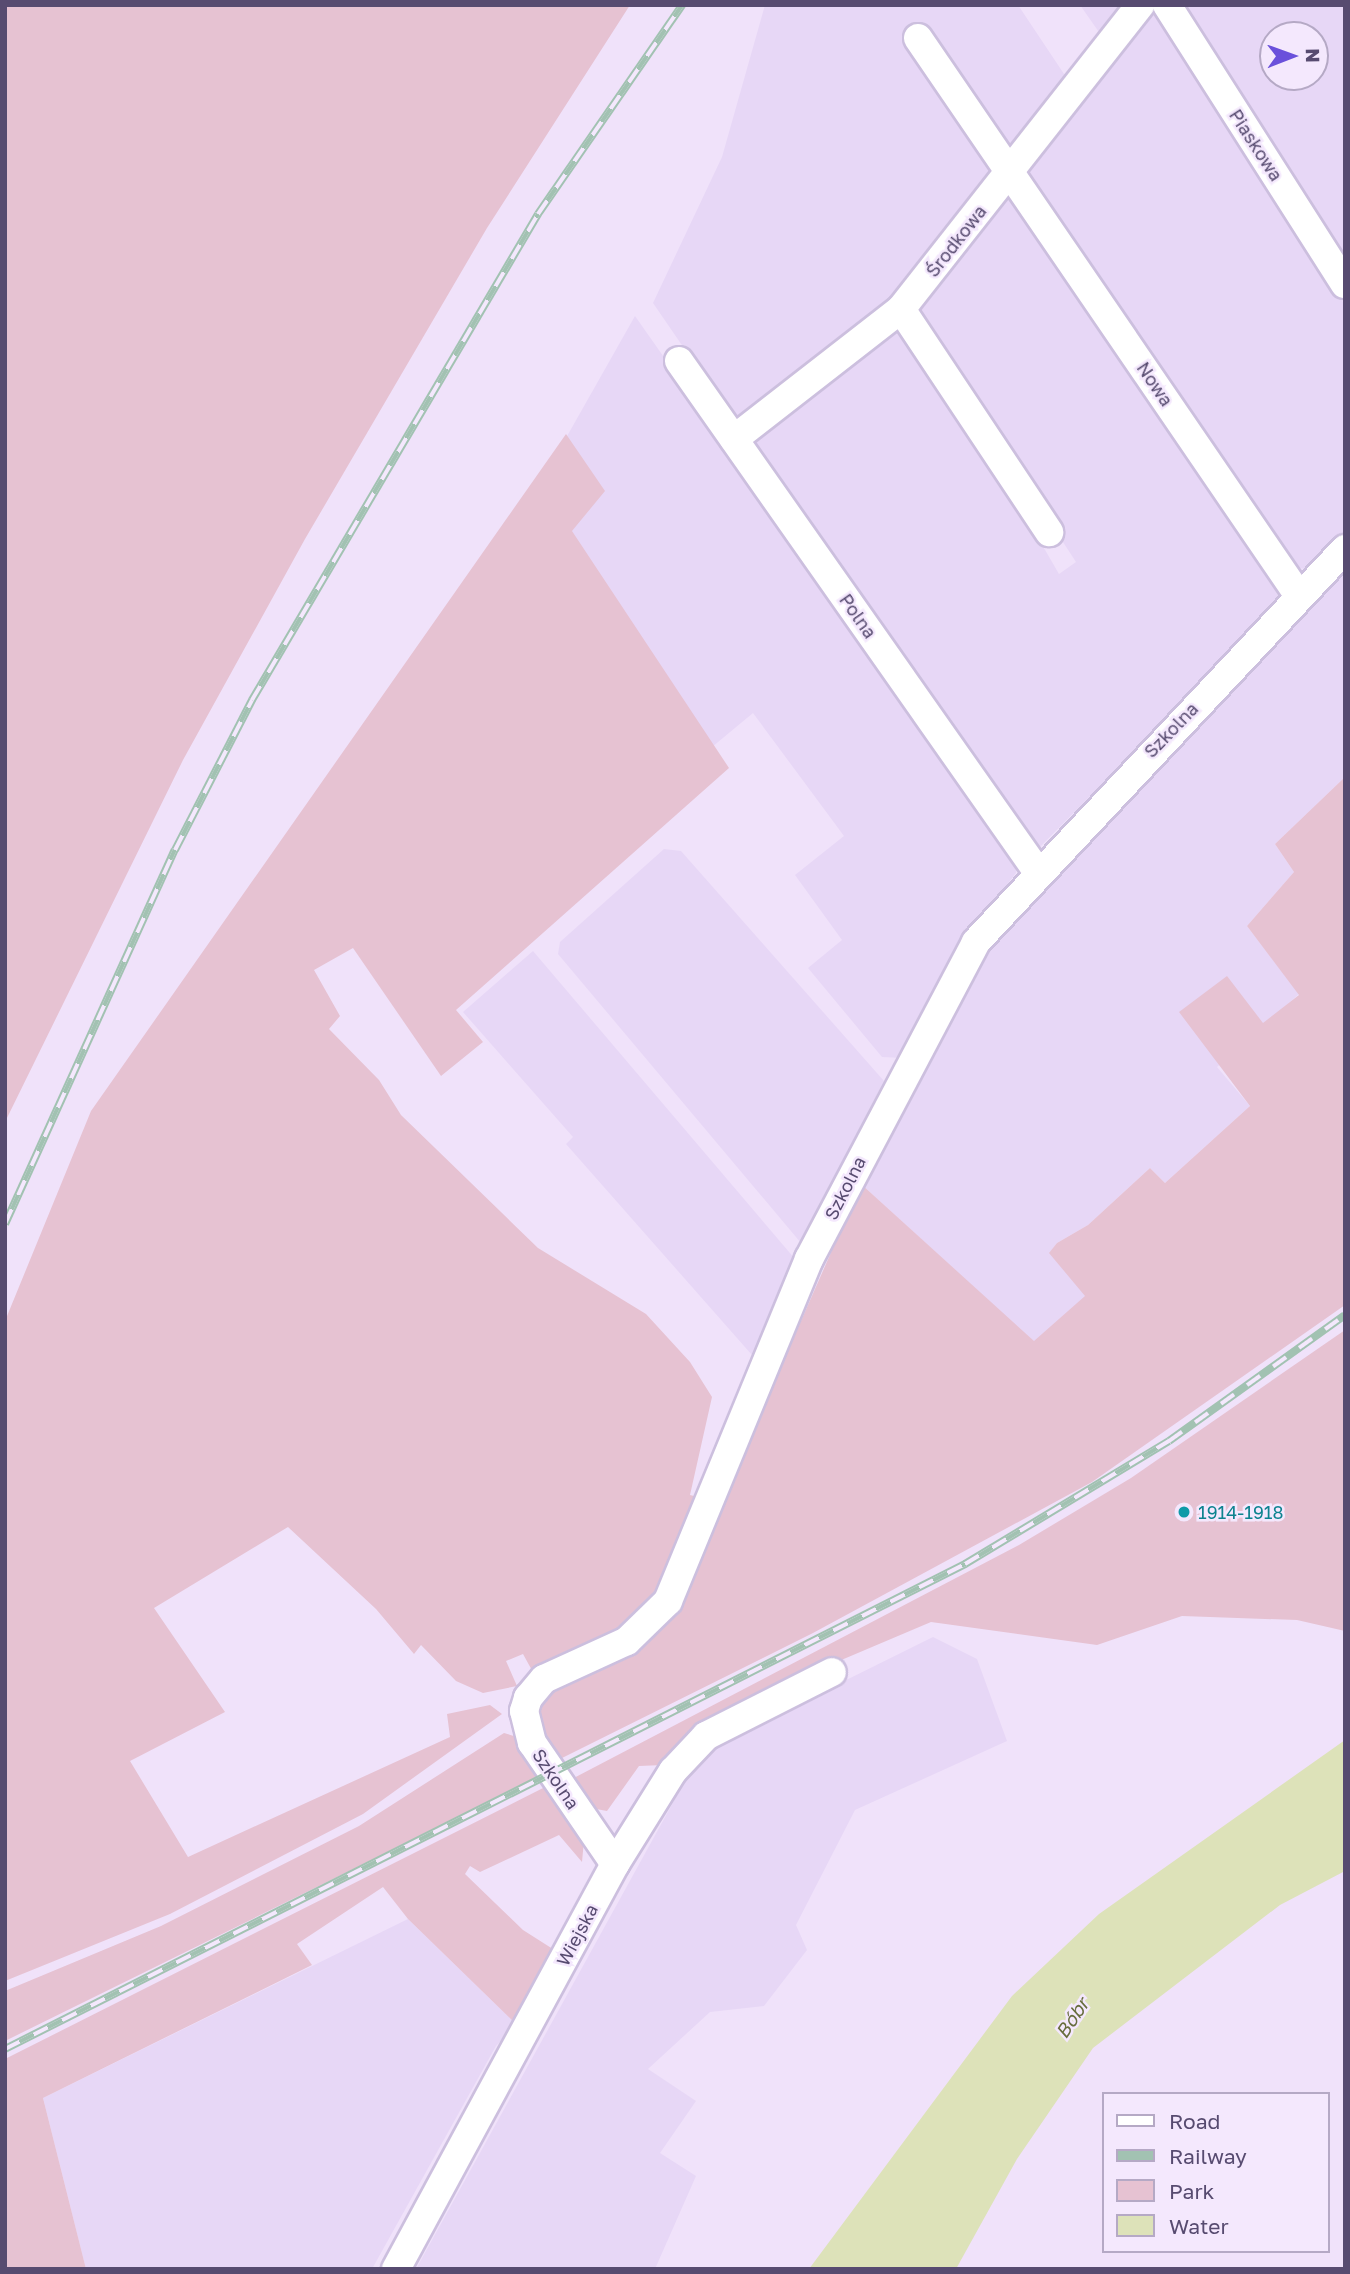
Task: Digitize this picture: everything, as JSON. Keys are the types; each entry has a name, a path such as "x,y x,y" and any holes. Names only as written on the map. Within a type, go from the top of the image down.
{"street":[{"name":"Środkowa","path":"734,439 901,309 1140,5"},
{"name":"Piaskowa","path":"1167,5 1345,284"},
{"name":"Nowa","path":"918,38 1299,596"},
{"path":"901,309 1049,532"},
{"name":"Polna","path":"679,361 1037,871"},
{"name":"Szkolna","path":"615,1864 532,1743 524,1712 528,1698 544,1679 634,1636 668,1601 809,1259 964,961 1037,871 1345,549"},
{"name":"Wiejska","path":"396,2269 615,1864 691,1749 832,1672"}],"shaded area":[{"path":"765,5 1018,5 1068,80 901,290 734,421 653,303 722,157"},
{"path":"1080,5 1122,5 1101,35"},
{"path":"1179,5 1345,5 1345,264"},
{"path":"1148,11 1158,12 1345,305 1345,535 1311,570 1294,567 1024,170"},
{"path":"1006,196 1022,204 1280,596 1277,606 1040,847 1032,844 748,439 899,324 1001,474 1059,574 1076,562 913,312"},
{"path":"635,316 1015,857 1016,873 961,945 903,1058 882,1057 808,968 842,940 795,875 844,836 753,713 706,752 536,491"},
{"path":"1345,569 1345,777 1275,844 1294,872 1247,926 1299,994 1217,1067 1250,1106 1165,1183 1150,1168 1088,1225 1057,1243 1050,1253 1086,1296 1034,1342 861,1184 979,955"},
{"path":"664,849 681,851 884,1081 801,1243 558,954 560,942"},
{"path":"533,951 795,1259 752,1355 566,1144 573,1137 463,1012"},
{"path":"933,1637 977,1659 1007,1741 855,1810 796,1925 807,1950 764,2006 710,2012 648,2069 696,2101 660,2153 696,2176 655,2269 416,2269 691,1770 723,1741"},
{"path":"408,1919 516,2024 496,2046 372,2269 86,2269 43,2098"}],"green space":[{"path":"5,5 630,5 487,228 305,539 183,760 5,1122"},
{"path":"566,434 605,491 572,531 729,768 456,1010 483,1042 441,1076 353,948 314,970 340,1016 329,1029 379,1080 401,1115 538,1248 646,1314 690,1362 712,1397 690,1495 698,1497 664,1585 632,1626 534,1674 523,1654 506,1661 517,1686 483,1693 456,1681 421,1645 414,1654 376,1609 288,1527 154,1608 225,1712 130,1761 188,1857 450,1737 447,1714 490,1705 502,1714 363,1814 170,1914 5,1981 5,1321 91,1111"},
{"path":"1345,777 1345,1305 1092,1482 813,1633 554,1762 541,1740 541,1700 551,1687 648,1642 684,1588 861,1184 1034,1341 1085,1296 1049,1253 1057,1243 1088,1225 1150,1168 1165,1183 1250,1106 1179,1012 1227,976 1263,1023 1299,995 1247,926 1294,872 1275,844"},
{"path":"1345,1330 1345,1631 1297,1620 1182,1616 1097,1645 931,1622 839,1661 663,1765 639,1766 607,1811 591,1808 570,1780 1019,1545 1131,1478"},
{"path":"504,1733 517,1737 542,1776 5,2041 5,1991 161,1926 359,1826"},
{"path":"549,1785 584,1840 582,1862 559,1835 480,1872 470,1866 465,1874 523,1930 556,1951 516,2024 408,1919 383,1887 297,1944 312,1965 43,2098 86,2269 5,2269 5,2059"}],"water":[{"name":"Bóbr","path":"1345,1740 1345,1871 1280,1905 1093,2048 1017,2159 956,2269 809,2269 1012,1996 1099,1914"}],"railway":[{"path":"5,1224 175,850 252,700 538,214 682,5"},
{"path":"5,2049 965,1564 1169,1441 1345,1315"}],"place":[{"name":"1914-1918","path":"1184,1512"}]}
